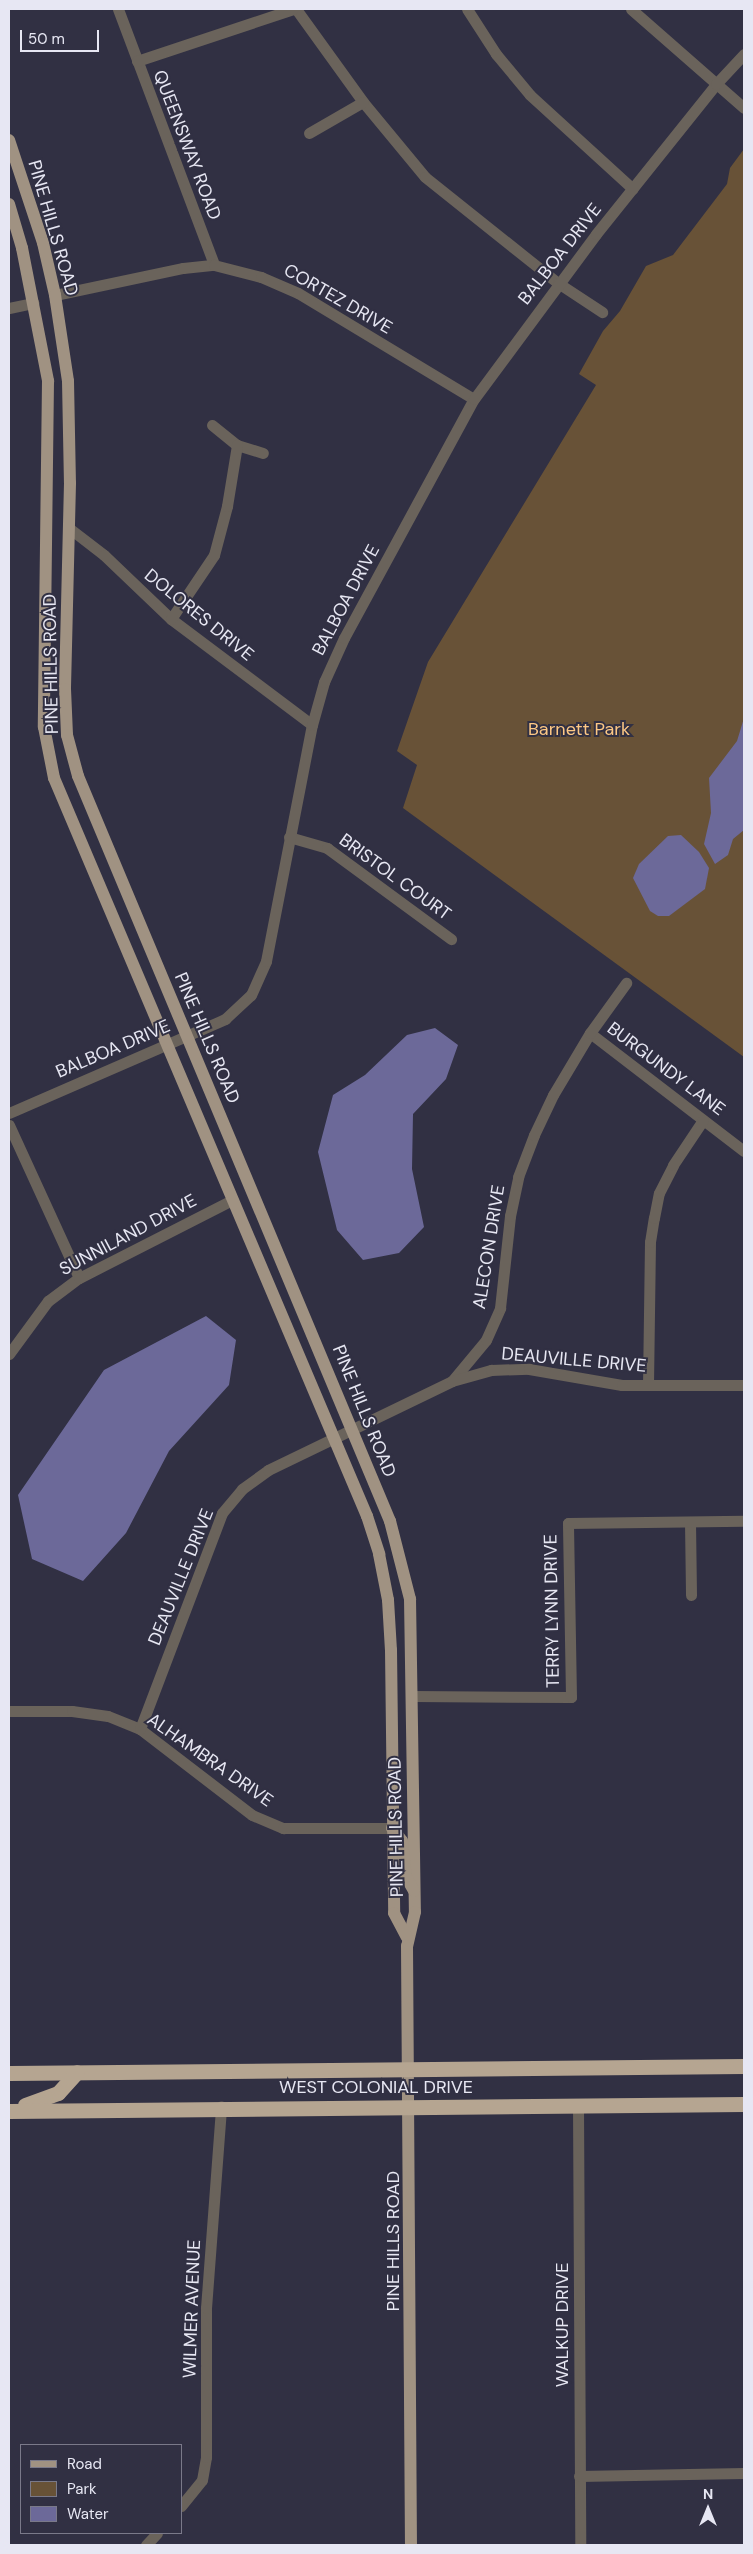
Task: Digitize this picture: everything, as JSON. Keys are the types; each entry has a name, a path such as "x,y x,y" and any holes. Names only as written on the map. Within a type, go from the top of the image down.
{"highway":[{"name":"WEST COLONIAL DRIVE","path":"9,2073 744,2066"},
{"path":"9,2109 37,2102 58,2093 77,2072"},
{"name":"WEST COLONIAL DRIVE","path":"9,2109 744,2104"}],"main road":[{"name":"PINE HILLS ROAD","path":"9,140 43,243 55,294 68,381 69,528 65,689 67,735 78,776 352,1428 402,1557 410,1599 415,1893 415,1912 407,1936 410,2069 411,2545"},
{"name":"PINE HILLS ROAD","path":"9,204 33,303 48,381 50,431 44,698 46,741 54,778 334,1437 367,1516 379,1554 388,1600 394,1912 407,1936"},
{"path":"392,1828 402,1841 406,1877 415,1893"}],"street":[{"name":"QUEENSWAY ROAD","path":"118,9 214,265"},
{"path":"137,61 295,9 363,102 425,177 558,283 602,312"},
{"path":"467,9 496,54 530,95 633,189"},
{"path":"631,9 744,108"},
{"name":"BALBOA DRIVE","path":"9,1113 225,1019 251,995 266,960 312,725 324,682 344,638 474,400 558,283 716,84 744,54"},
{"path":"309,134 363,102"},
{"name":"CORTEZ DRIVE","path":"55,294 183,268 214,265 261,277 298,293 474,400"},
{"path":"9,308 33,303"},
{"path":"212,425 236,445 263,453"},
{"path":"171,619 214,555 227,506 236,445"},
{"name":"DOLORES DRIVE","path":"69,528 104,556 171,619 312,725"},
{"name":"BRISTOL COURT","path":"289,837 327,848 450,940"},
{"name":"ALECON DRIVE","path":"452,1381 486,1340 500,1308 510,1216 518,1177 553,1095 590,1033 626,983"},
{"name":"BURGUNDY LANE","path":"590,1033 744,1150"},
{"path":"648,1385 650,1242 654,1218 659,1194 673,1165 703,1120"},
{"path":"9,1125 79,1278"},
{"name":"SUNNILAND DRIVE","path":"9,1354 48,1301 79,1278 232,1200"},
{"name":"DEAUVILLE DRIVE","path":"140,1729 222,1513 242,1489 268,1470 452,1381 491,1370 529,1369 622,1385 744,1384"},
{"path":"691,1595 690,1522 744,1521"},
{"name":"TERRY LYNN DRIVE","path":"413,1696 571,1698 568,1523 690,1522"},
{"name":"ALHAMBRA DRIVE","path":"9,1712 72,1711 108,1716 140,1729 252,1815 274,1825 312,1829 392,1828"},
{"name":"WALKUP DRIVE","path":"578,2105 580,2545"},
{"name":"WILMER AVENUE","path":"182,2505 202,2480 206,2457 206,2308 221,2107"},
{"path":"579,2476 744,2473"},
{"path":"146,2545 156,2534"}],"green space":[{"name":"Barnett Park","path":"744,149 744,1057 403,808 417,765 397,751 428,662 596,385 579,374 603,331 620,311 646,266 673,255 727,184 730,168"}],"water":[{"path":"744,718 744,830 733,839 728,855 715,864 704,844 711,813 709,778 737,741"},
{"path":"681,835 699,852 709,868 705,889 669,916 658,916 650,911 633,878 639,864 668,836"},
{"path":"435,1028 458,1045 446,1079 413,1114 412,1169 424,1227 399,1253 363,1260 337,1230 318,1152 333,1095 365,1075 407,1035"},
{"path":"206,1316 236,1340 229,1385 169,1451 126,1533 83,1581 32,1559 18,1495 104,1370"}]}
